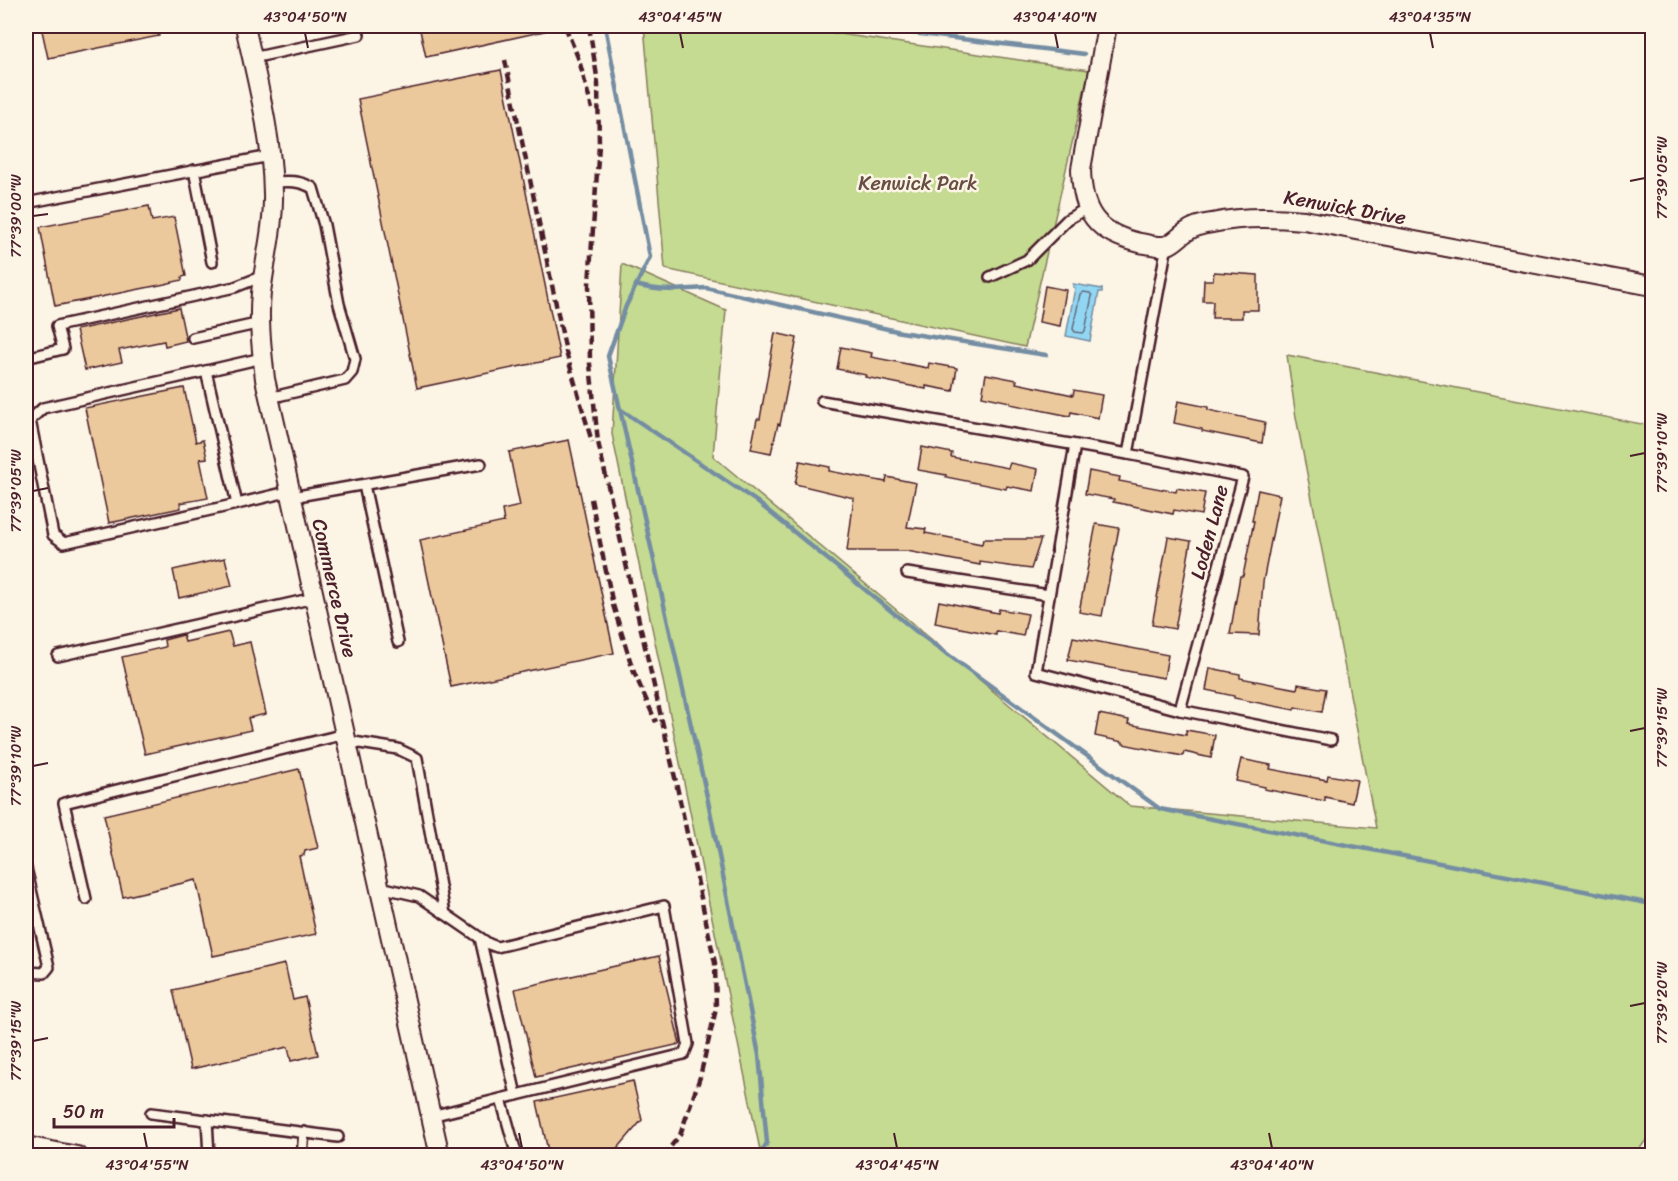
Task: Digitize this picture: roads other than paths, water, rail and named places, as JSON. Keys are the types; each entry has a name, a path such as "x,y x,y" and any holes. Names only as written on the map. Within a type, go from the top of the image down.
{"street":[{"name":"Commerce Drive","path":"245,26 270,156 272,182 271,228 261,296 262,358 269,398 440,1155"},
{"path":"1107,26 1081,169 1081,188 1092,217 1105,229 1119,237 1154,246 1167,246"},
{"name":"Kenwick Drive","path":"1167,246 1189,230 1211,223 1240,218 1271,217 1304,220 1653,286"},
{"path":"26,1146 77,1155"}],"lane":[{"path":"252,58 358,35 356,26"},
{"path":"26,203 270,156"},
{"path":"194,170 212,262"},
{"path":"269,398 345,380 352,372 356,358 334,284 324,225 312,188 303,182 290,180 272,182"},
{"path":"990,277 1027,260 1068,219 1088,208"},
{"path":"1128,454 1167,246"},
{"path":"26,358 63,349 57,326 235,287 263,276"},
{"path":"193,338 261,323"},
{"path":"262,358 43,408 30,420 53,535 64,543 237,504 291,494 364,486 482,464"},
{"path":"206,371 237,504"},
{"name":"Loden Lane","path":"822,401 1128,454 1243,477 1180,710"},
{"path":"1075,445 1036,672 1180,710 1332,740"},
{"path":"364,486 398,642"},
{"path":"907,573 1049,595"},
{"path":"58,656 315,598"},
{"path":"86,900 64,804 346,738 398,749 417,758 445,914"},
{"path":"26,868 49,967 44,973 26,972"},
{"path":"380,887 419,896 497,947 664,906 687,1044 684,1054 432,1116"},
{"path":"480,938 516,1095"},
{"path":"501,1099 517,1155"},
{"path":"151,1113 338,1137"},
{"path":"207,1120 209,1155"},
{"path":"302,1155 304,1132"}],"water":[{"path":"1073,284 1102,289 1102,292 1099,292 1090,341 1066,336 1075,288"}],"waterway":[{"path":"605,26 650,257 626,306 608,356 708,801 759,1055 767,1143 759,1156"},
{"path":"855,26 1084,54"},
{"path":"636,285 662,290 706,288 901,332 1046,355"},
{"path":"620,409 756,501 917,632 1160,809 1652,904"}],"railway":[{"path":"565,26 579,60 592,109"},
{"path":"589,26 598,83 599,145 589,284 590,364 598,442 715,963 716,1009 700,1077 680,1135 663,1156"},
{"path":"505,60 566,352 592,442"},
{"path":"591,499 613,605 633,670 656,722"}],"park label":[{"name":"Kenwick Park","path":"918,183"}]}
